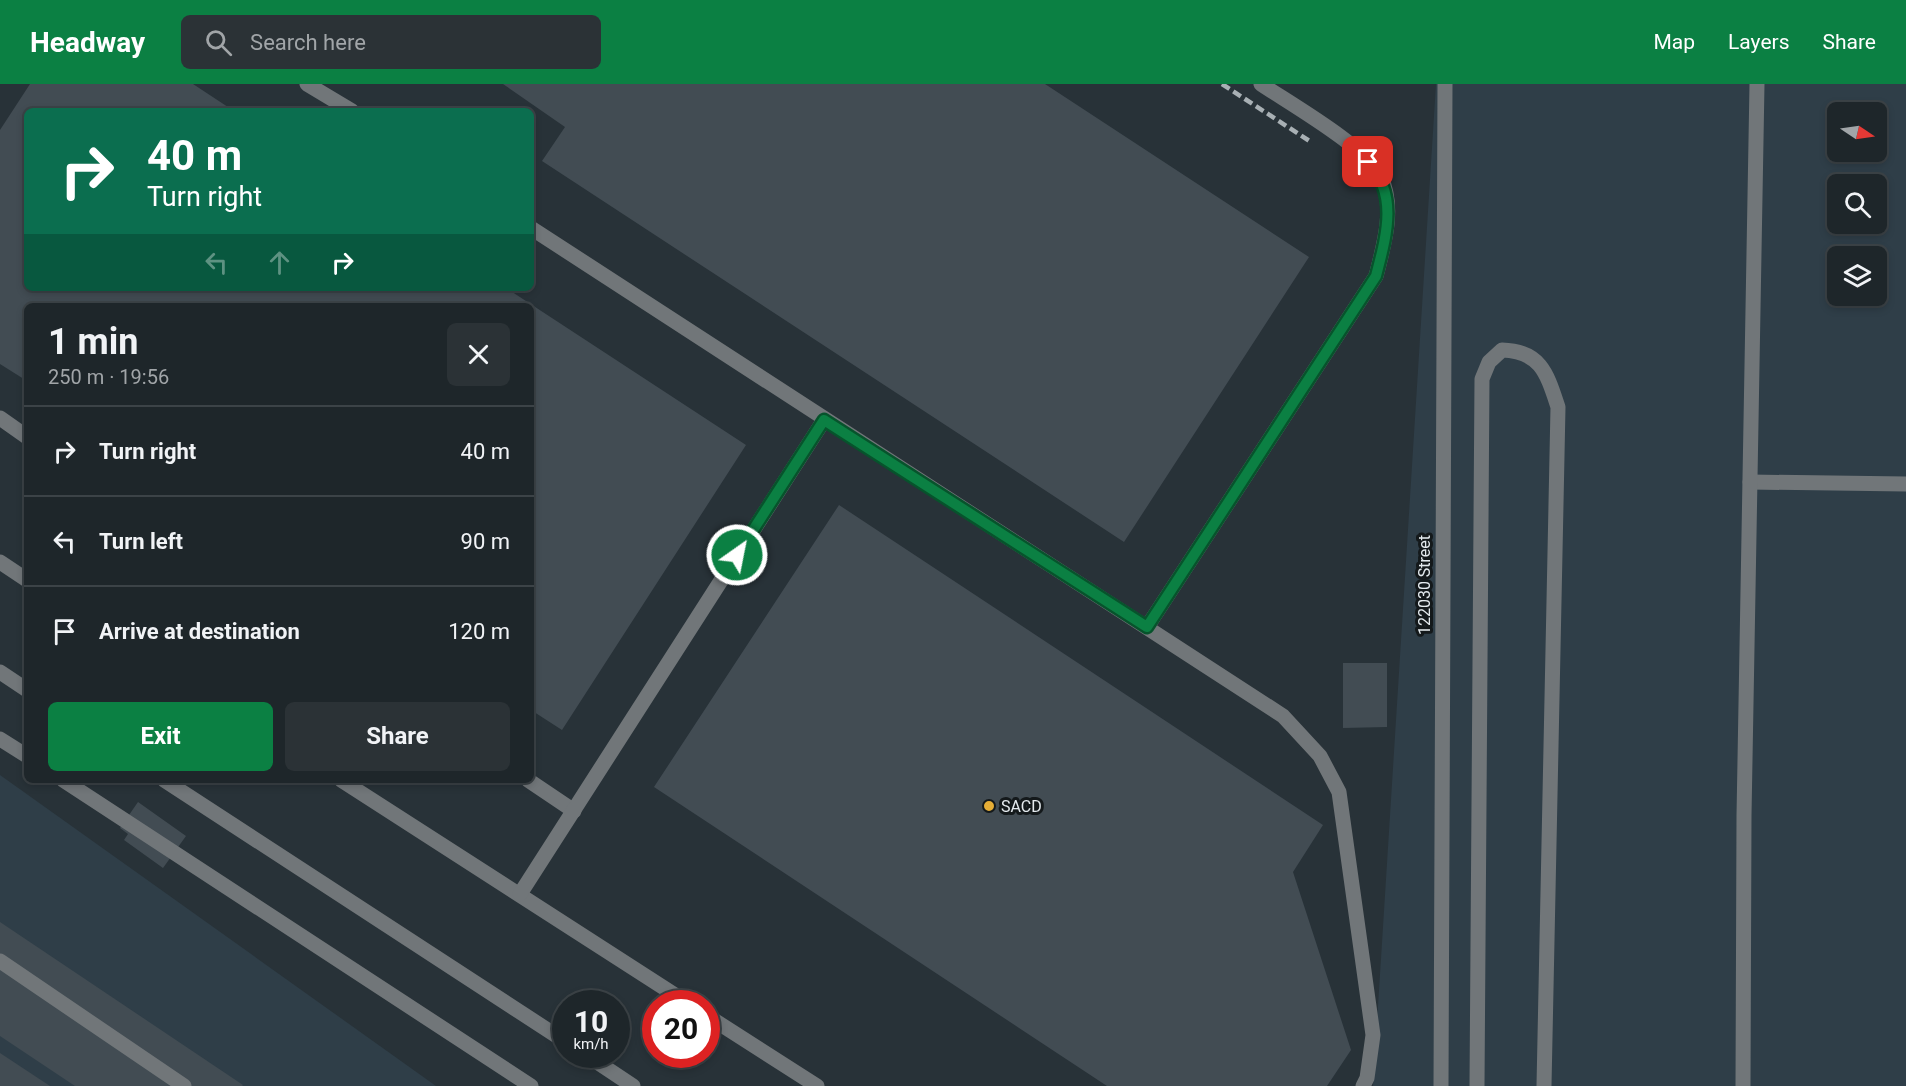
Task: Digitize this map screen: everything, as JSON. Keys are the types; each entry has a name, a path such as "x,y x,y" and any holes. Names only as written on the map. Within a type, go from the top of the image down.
{"street":[{"path":"307,84 347,108"},
{"path":"1147,627 1376,276 1386,237 1388,206 1380,176 1356,149 1261,84"},
{"name":"122030 Street","path":"1442,1086 1445,84"},
{"path":"1743,1086 1744,816 1757,84"},
{"path":"534,230 1283,716 1320,756 1339,792 1373,1035 1367,1078 1363,1086"},
{"path":"1477,1086 1482,379 1489,362 1502,350 1517,351 1536,360 1549,378 1558,407 1544,1086"},
{"path":"0,418 24,434"},
{"path":"520,894 824,420"},
{"path":"1750,482 1906,484"},
{"path":"0,562 24,578"},
{"path":"0,672 24,688"},
{"path":"0,738 24,754"},
{"path":"68,783 531,1086"},
{"path":"169,783 552,1033"},
{"path":"346,783 667,990"},
{"path":"532,783 574,811"},
{"path":"0,961 184,1086"},
{"path":"720,1024 817,1086"},
{"path":"606,1068 633,1086"}],"shaded area":[{"path":"1436,84 1906,84 1906,1086 1373,1086"},
{"path":"0,775 436,1086 0,1086"}],"building":[{"path":"30,84 193,84 229,108 24,108 24,291 511,291 529,303 24,303 24,379 0,364 0,130"},
{"path":"503,84 1045,84 1309,257 1124,542 542,161 565,127"},
{"path":"534,306 746,445 562,730 534,712"},
{"name":"SACD","path":"839,505 1323,825 1293,872 1351,1050 1327,1086 1107,1086 654,787"},
{"path":"1343,663 1387,663 1387,727 1343,728"},
{"path":"138,802 186,836 163,868 124,840 128,834 120,828"},
{"path":"0,922 243,1085 75,1086 0,1036"},
{"path":"0,1053 50,1086 0,1086"}],"railway":[{"path":"1222,84 1311,142"}],"place":[{"name":"SACD","path":"989,806"}],"route":[{"path":"737,555 824,420 1147,627 1376,276 1386,237 1388,206 1380,176 1368,162"}]}
